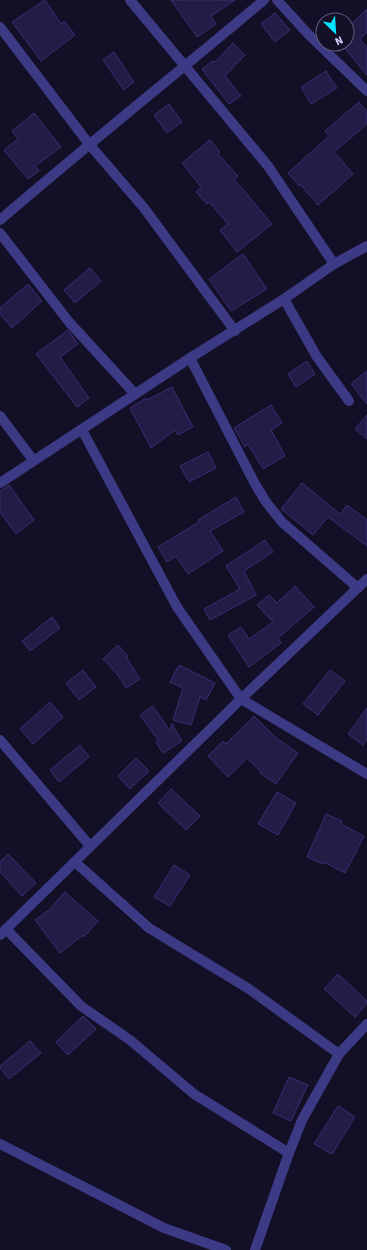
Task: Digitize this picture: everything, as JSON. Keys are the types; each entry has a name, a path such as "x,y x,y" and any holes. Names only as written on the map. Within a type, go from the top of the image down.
{"street":[{"path":"130,0 268,166 334,264"},
{"path":"0,220 89,144 185,67 264,0"},
{"path":"277,0 308,34 367,91"},
{"path":"0,27 89,144 144,208 235,330"},
{"path":"0,233 69,322 135,394"},
{"path":"0,483 190,358 284,299 334,264 367,246"},
{"path":"284,299 317,357 350,401"},
{"path":"190,358 254,482 266,502 282,522 358,588"},
{"path":"0,416 33,460"},
{"path":"82,430 177,607 241,699 367,774"},
{"path":"289,1153 194,1094 130,1040 81,1006 3,932 241,699 367,579"},
{"path":"0,740 90,846"},
{"path":"75,862 149,928 249,989 339,1054"},
{"path":"255,1250 302,1120 339,1054 367,1024"},
{"path":"0,1144 164,1228 226,1250"}],"building":[{"path":"45,0 61,24 64,21 75,35 41,61 12,22"},
{"path":"171,0 235,0 211,16 216,24 197,37"},
{"path":"367,9 367,32 360,39 367,48 367,75 348,52 355,52 355,20"},
{"path":"275,13 290,30 275,42 261,24"},
{"path":"233,43 245,55 225,76 241,96 229,104 202,69 213,61 215,62"},
{"path":"114,52 134,82 124,90 103,60"},
{"path":"326,71 337,88 311,104 301,87"},
{"path":"359,102 367,112 367,124 334,152 353,174 318,205 300,184 299,186 288,173 329,136 325,131"},
{"path":"169,104 182,122 167,133 154,115"},
{"path":"34,113 61,147 35,166 39,171 28,179 4,150 18,139 12,131"},
{"path":"210,140 220,152 218,154 238,176 234,179 272,224 237,252 220,230 228,224 209,202 207,204 196,192 201,187 182,163"},
{"path":"243,254 267,289 231,311 209,279"},
{"path":"90,268 101,281 75,303 64,290"},
{"path":"28,284 42,301 12,328 0,314 0,308"},
{"path":"68,330 78,344 60,357 89,398 77,407 36,354"},
{"path":"307,361 315,374 296,387 288,374"},
{"path":"367,371 367,404 351,384"},
{"path":"172,387 193,427 178,435 175,430 151,448 130,408 146,398 147,400"},
{"path":"271,405 282,423 271,430 285,456 263,469 248,444 245,447 234,428"},
{"path":"367,415 367,439 355,429"},
{"path":"208,452 216,468 189,482 180,466"},
{"path":"302,483 340,514 347,505 367,520 367,546 328,517 313,535 281,509"},
{"path":"9,485 34,520 16,534 0,512 0,491"},
{"path":"236,497 244,512 210,531 223,551 188,574 176,556 167,562 158,547"},
{"path":"265,540 273,552 244,571 256,595 210,620 204,609 240,589 226,566"},
{"path":"295,586 314,607 278,638 281,643 249,667 228,635 241,627 249,639 273,622 257,605 269,595 277,603"},
{"path":"52,617 60,628 30,651 22,641"},
{"path":"118,645 128,656 126,657 140,679 126,688 118,675 103,659"},
{"path":"179,665 215,683 206,700 200,697 191,725 173,720 183,688 170,682"},
{"path":"83,670 96,687 79,700 66,683"},
{"path":"330,670 345,681 318,715 303,704"},
{"path":"50,702 63,717 33,744 20,729"},
{"path":"153,706 170,731 172,724 182,741 163,753 156,742 158,740 140,715"},
{"path":"367,708 367,740 363,745 348,734"},
{"path":"254,716 275,737 298,753 276,784 260,773 261,772 247,758 228,777 208,756 223,741 226,744"},
{"path":"80,745 89,757 59,782 50,770"},
{"path":"136,758 149,771 130,789 118,776"},
{"path":"171,789 200,816 186,830 158,803"},
{"path":"277,792 296,803 278,835 258,824"},
{"path":"326,814 342,821 341,824 364,836 345,873 324,862 323,864 307,857"},
{"path":"8,854 36,883 22,896 0,872 0,862"},
{"path":"174,865 190,875 170,906 154,897"},
{"path":"65,892 98,921 84,937 83,935 60,953 35,920 50,909"},
{"path":"338,974 367,1001 355,1017 324,989"},
{"path":"83,1016 96,1029 68,1055 56,1042"},
{"path":"30,1041 41,1053 9,1079 0,1066"},
{"path":"289,1077 308,1085 291,1121 273,1113"},
{"path":"338,1106 355,1117 332,1154 314,1144"}]}
